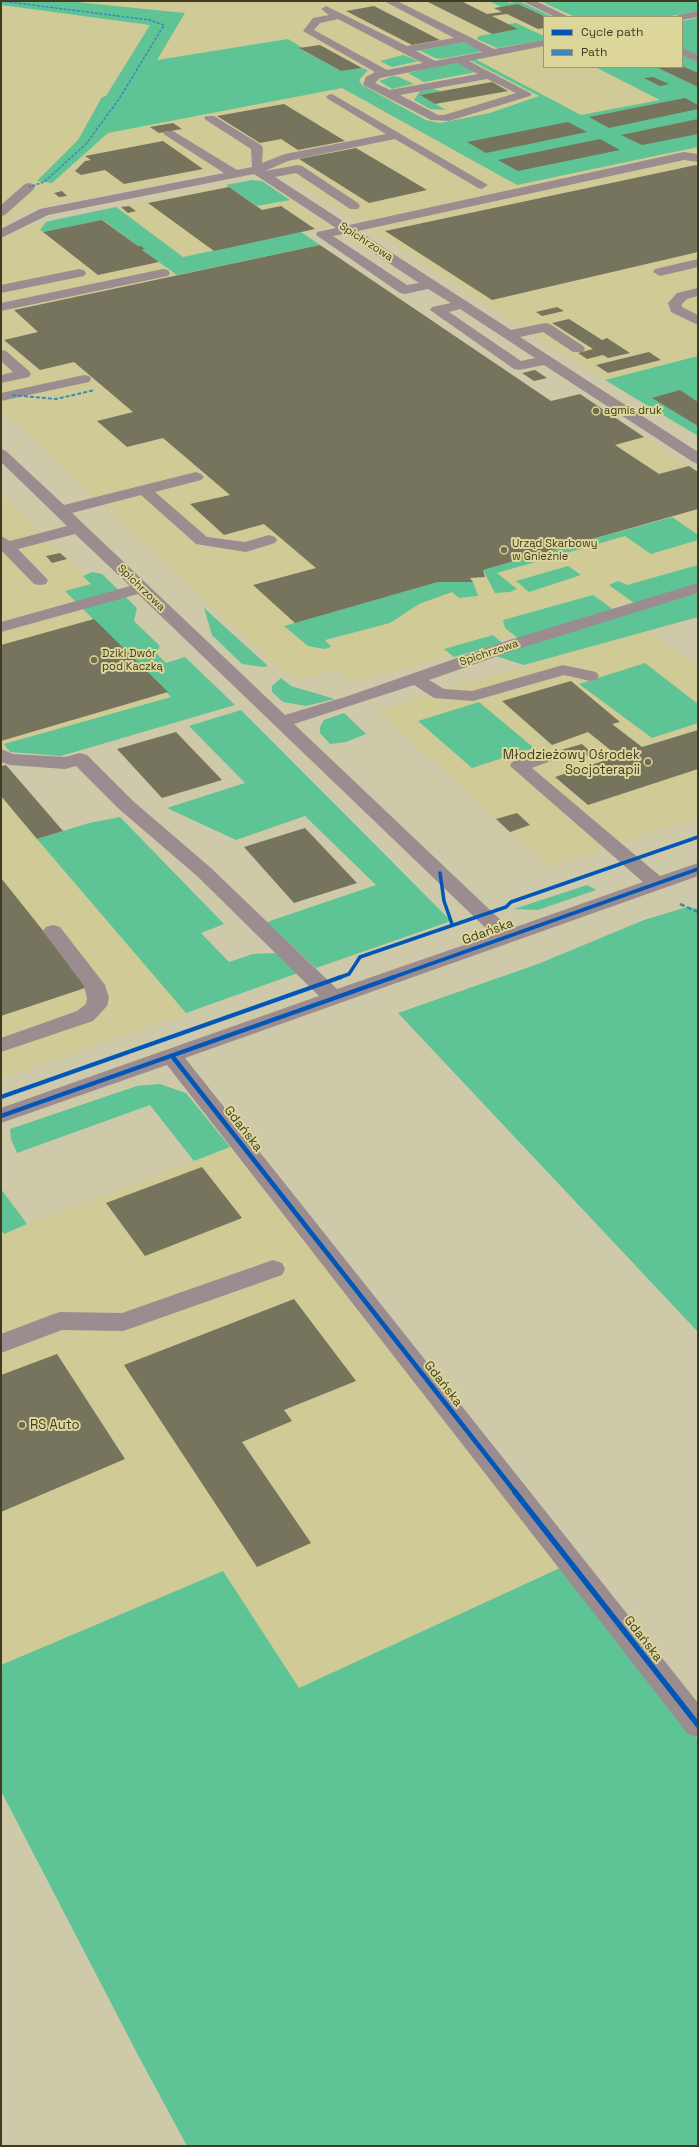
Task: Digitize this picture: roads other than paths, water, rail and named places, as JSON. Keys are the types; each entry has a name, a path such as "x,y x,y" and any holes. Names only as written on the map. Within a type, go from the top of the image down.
{"street":[{"path":"389,1 493,53"},
{"path":"528,1 562,16"},
{"path":"322,8 433,64"},
{"path":"683,17 698,14"},
{"path":"340,16 317,20 308,32 426,87"},
{"path":"405,50 464,39"},
{"path":"459,60 526,94 445,119 435,118 369,84 370,80 377,75 543,44"},
{"path":"683,52 698,59"},
{"path":"389,94 489,75"},
{"path":"332,97 482,184"},
{"path":"210,118 257,148 256,165 260,171"},
{"path":"170,133 235,174"},
{"path":"260,171 285,158 397,135"},
{"path":"431,284 405,290 322,235 684,156 698,158"},
{"path":"1,234 44,212 235,174 260,171 298,169 354,206"},
{"name":"Spichrzowa","path":"260,171 347,230 698,458"},
{"path":"1,212 6,201 29,187"},
{"path":"660,272 698,263"},
{"path":"1,289 79,273"},
{"path":"1,307 163,273"},
{"path":"698,292 682,296 675,303 676,308 698,321"},
{"path":"462,305 436,310 519,366 547,360"},
{"path":"509,335 545,327 578,349"},
{"path":"1,354 24,374 1,380"},
{"path":"1,398 84,379"},
{"path":"675,443 698,444"},
{"name":"Spichrzowa","path":"1,454 506,936"},
{"path":"60,511 196,476"},
{"path":"144,490 202,541 246,547 269,540"},
{"path":"4,544 79,528"},
{"path":"4,544 40,580"},
{"path":"1,627 141,588"},
{"name":"Spichrzowa","path":"282,722 416,679 512,646 698,588"},
{"path":"416,679 440,694 473,696 563,670 590,676"},
{"path":"1,754 10,759 65,763 80,759 126,805 204,872 334,998"},
{"path":"546,756 520,766 657,883"},
{"name":"Gdańska","path":"1,1116 698,869"},
{"path":"1,1046 85,1016 96,1006 98,998 94,985 53,931"},
{"name":"Gdańska","path":"172,1056 698,1725"},
{"path":"1,1344 60,1322 122,1322 273,1269"}],"place":[{"name":"agmis druk","path":"596,411"},
{"name":"Urząd Skarbowy w Gnieźnie","path":"504,550"},
{"name":"Dziki Dwór pod Kaczką","path":"94,660"},
{"name":"Młodzieżowy Ośrodek Socjoterapii","path":"648,762"},
{"name":"RS Auto","path":"22,1425"}]}
